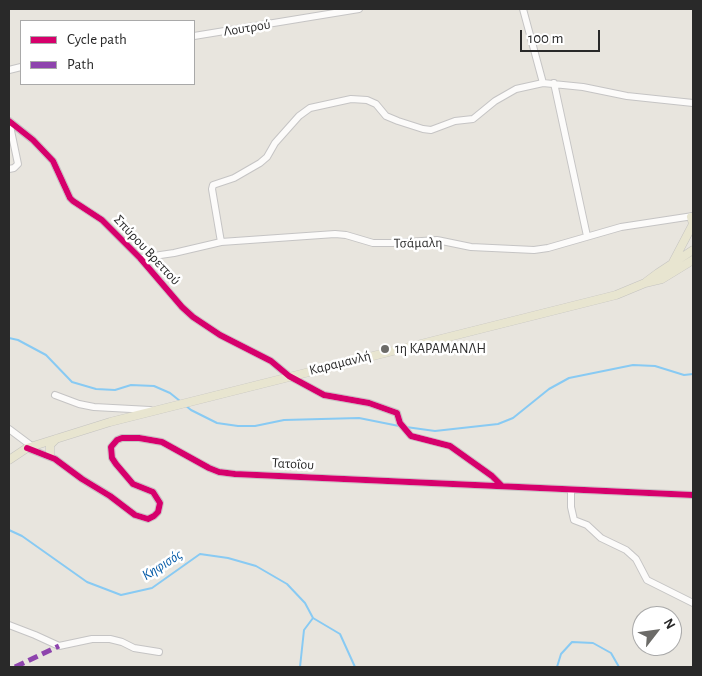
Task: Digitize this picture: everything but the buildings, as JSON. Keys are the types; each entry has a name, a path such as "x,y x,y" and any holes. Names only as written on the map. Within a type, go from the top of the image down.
{"main road":[{"path":"672,264 693,219"},
{"name":"Καραμανλή","path":"645,284 693,250"},
{"name":"Καραμανλή","path":"32,447 154,410 598,300 662,279 693,260"},
{"path":"50,454 50,445 57,438"},
{"path":"9,460 32,447"}],"street":[{"name":"Λουτρού","path":"195,36 359,9"},
{"path":"523,9 543,82"},
{"path":"221,242 212,189 213,185 234,178 260,163 267,157 275,143 298,116 310,108 351,99 366,100 376,104 386,116 392,119 417,128 432,130 456,121 474,119 495,101 516,89 543,82 583,87 627,96 693,103"},
{"path":"554,83 587,236"},
{"path":"9,121 18,164 14,168 9,169"},
{"name":"Σπύρου Βρεττού","path":"9,121 33,140 53,160 70,198 102,220 140,258 182,307 193,317 220,335 271,361 289,376 324,395 368,403 397,413 400,423 410,436 450,446 492,476 502,486"},
{"name":"Τσάμαλη","path":"140,258 174,253 221,242 340,234 373,242 392,243 437,240 471,247 520,251 548,248 621,227 693,219"},
{"path":"55,395 79,404 94,407 154,410"},
{"path":"9,429 32,447"},
{"name":"Τατοΐου","path":"32,447 48,455 110,496 134,515 148,519 158,512 160,503 154,492 133,484 112,458 111,447 117,440 122,438 139,438 162,442 200,464 219,472 693,495"},
{"name":"Τατοΐου","path":"32,447 50,454 58,462"},
{"path":"571,490 571,507 574,520 587,525 601,538 626,550 636,559 647,580 693,602"},
{"path":"9,625 59,646 92,639 110,639 134,648 159,652"}],"waterway":[{"path":"9,338 18,340 46,355 72,382 96,389 115,390 131,385 154,386 170,393 180,401"},
{"path":"406,427 435,431 498,424 513,418 549,389 569,378 633,365 655,366 684,375 693,374"},
{"path":"185,405 217,423 238,426 255,426 284,420 359,418 399,426"},
{"name":"Κηφισός","path":"9,530 22,536 87,582 121,595 152,588 200,554 228,558 256,566 287,584 305,603 313,618 340,634 355,667"},
{"path":"300,667 304,630 313,618"},
{"name":"Κηφισός","path":"557,667 561,654 572,642 593,643 611,653 619,667"}],"marked path":[{"path":"15,667 59,646"}],"cycle path":[{"path":"9,121 33,140 53,161 70,198 102,220 140,258 182,307 193,317 220,335 271,361 289,376 324,395 369,403 397,413 400,423 411,436 450,446 492,476 502,486"},
{"path":"27,448 55,459 135,515 148,519 158,512 160,503 153,492 133,484 112,458 111,447 117,440 122,438 139,438 162,442 209,468 219,472 235,474 693,495"}],"place":[{"name":"1η ΚΑΡΑΜΑΝΛΗ","path":"385,349"}]}
